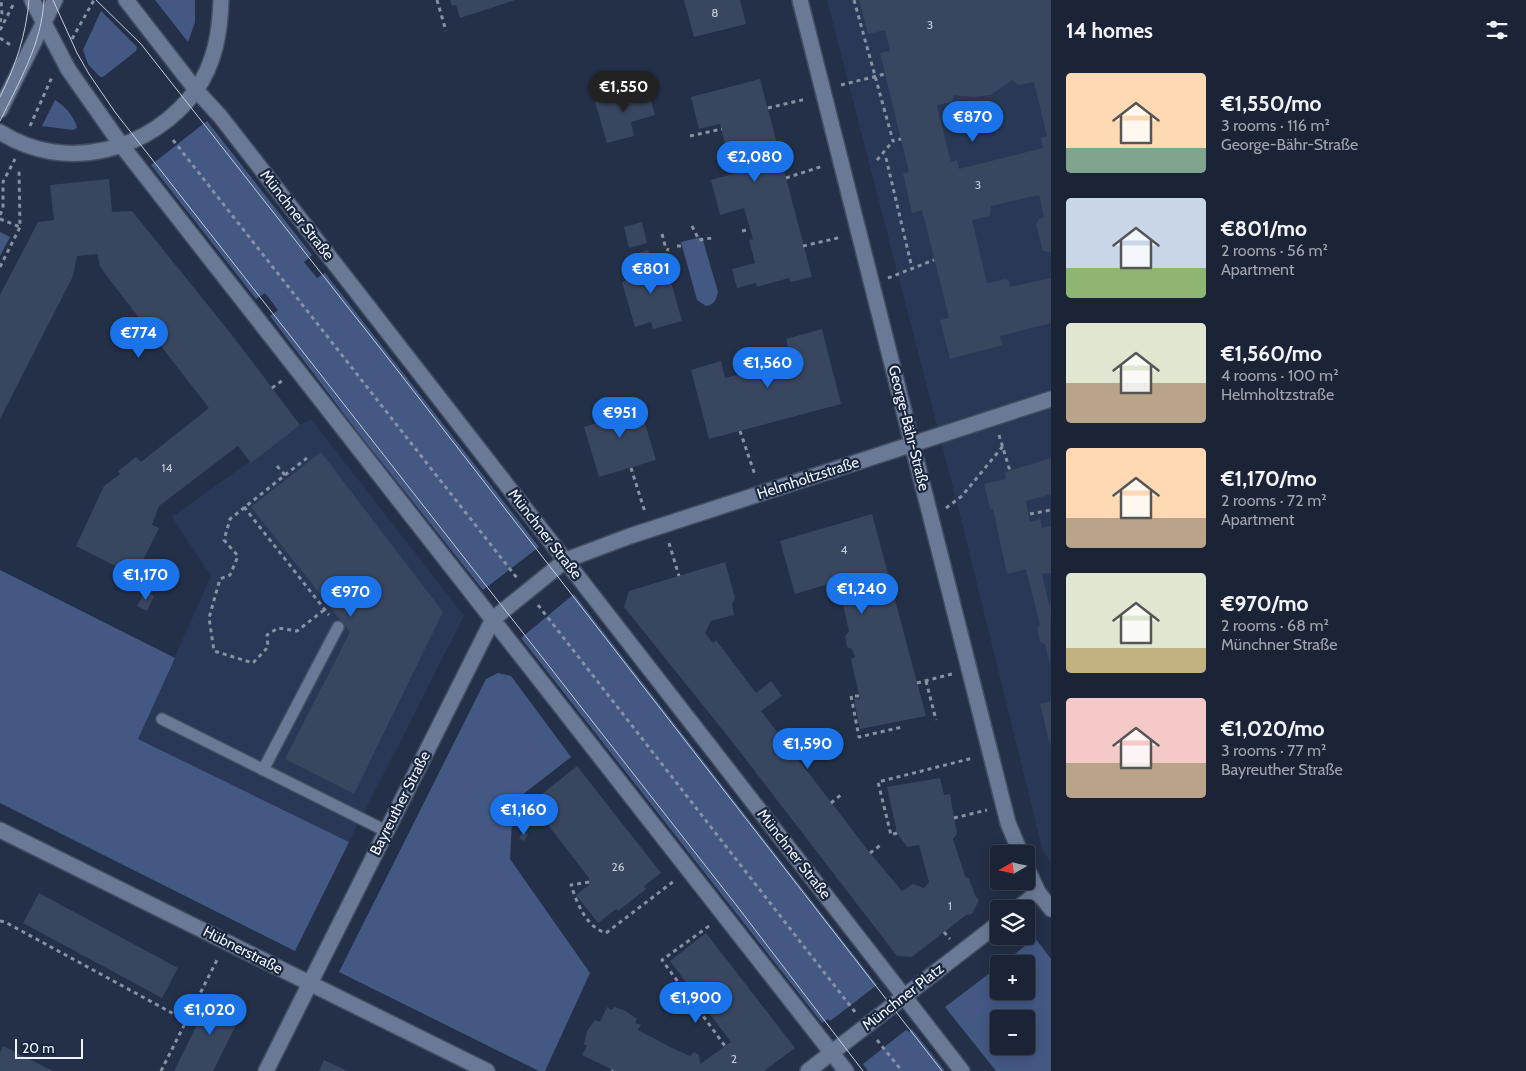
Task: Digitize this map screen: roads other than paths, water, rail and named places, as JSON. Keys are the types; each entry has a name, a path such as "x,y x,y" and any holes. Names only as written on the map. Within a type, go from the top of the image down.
{"street":[{"path":"32,0 68,69 122,146 846,1071"},
{"path":"0,110 55,0"},
{"name":"Münchner Straße","path":"126,0 196,90 220,116 962,1071"},
{"path":"0,132 22,143 44,150 72,153 99,151 122,146 162,125 176,113 196,90 212,59 220,24 221,0"},
{"name":"George-Bähr-Straße","path":"800,0 1004,807 1016,845"},
{"name":"Helmholtzstraße","path":"566,560 657,527 1051,399"},
{"name":"Bayreuther Straße","path":"266,1071 492,619 566,560"},
{"name":"Hübnerstraße","path":"0,830 487,1071"},
{"path":"1035,886 1051,909"},
{"path":"1028,900 1038,892"},
{"name":"Münchner Platz","path":"808,1071 990,930"}],"lane":[{"path":"263,770 338,627"},
{"path":"162,719 386,831"}],"tram line":[{"path":"0,97 19,50 29,0"},
{"path":"0,121 22,77 34,47 39,32 44,0"},
{"path":"53,0 77,53 115,112 737,906 863,1071"},
{"path":"96,0 141,44 391,362 942,1071"}]}
